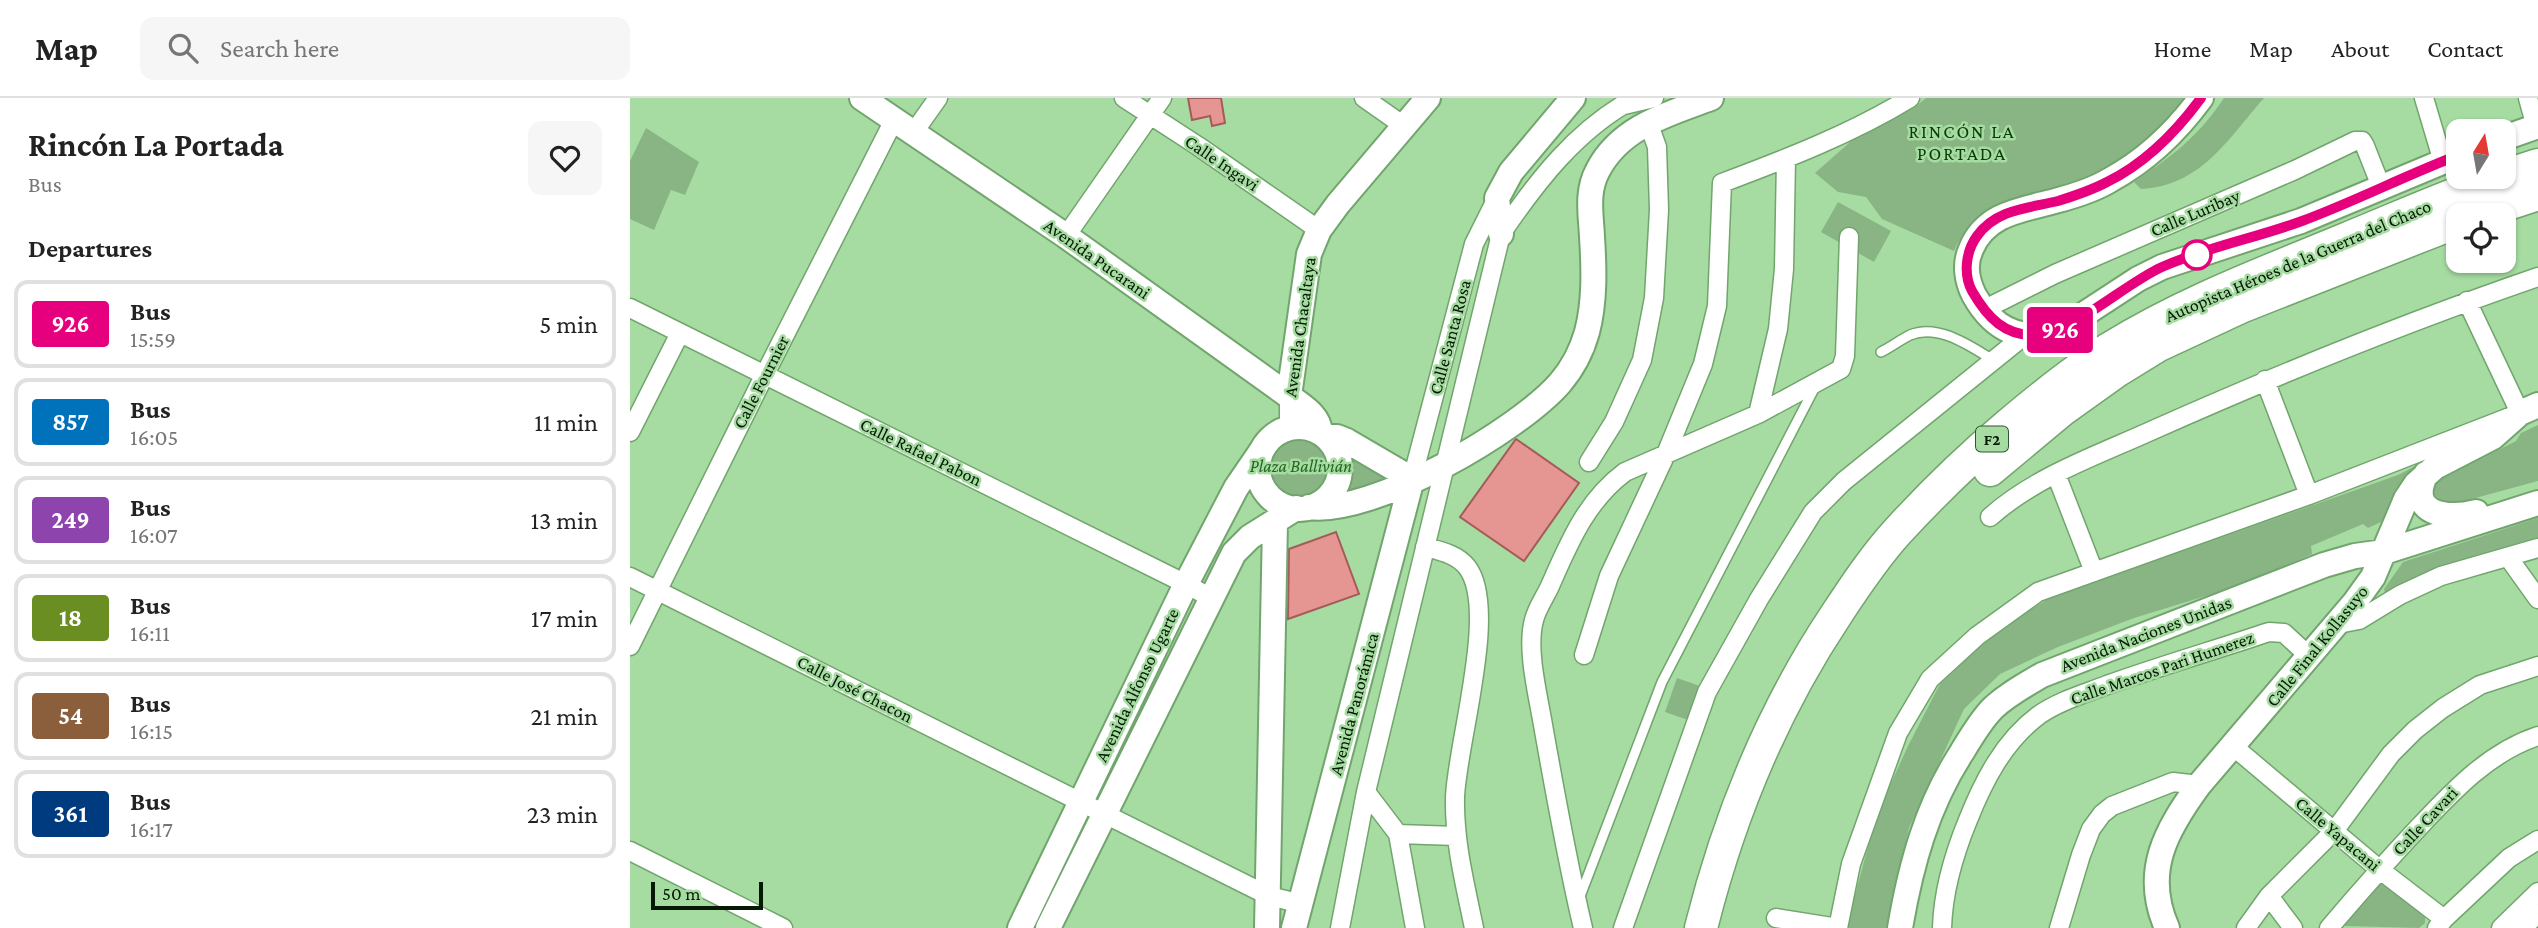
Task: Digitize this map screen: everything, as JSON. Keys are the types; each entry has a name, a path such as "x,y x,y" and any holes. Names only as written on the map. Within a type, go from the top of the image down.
{"highway":[{"name":"Autopista Héroes de la Guerra del Chaco","path":"2516,172 2538,165"},
{"name":"Autopista Héroes de la Guerra del Chaco","path":"1701,928 1713,880 1749,776 1812,651 1857,583 1897,532 1984,445 2048,391 2149,326 2235,284 2472,189"},
{"path":"2511,203 2538,194"},
{"name":"Autopista Héroes de la Guerra del Chaco","path":"1719,928 1730,887 1768,782 1829,661 1875,594 1913,546 1997,462 2062,410 2157,346 2243,306 2446,226"}],"main road":[{"name":"Avenida Pucarani","path":"862,98 1066,236 1289,396 1315,418 1323,435"},
{"name":"Avenida Chacaltaya","path":"1289,396 1309,254 1319,230 1428,98"},
{"name":"Calle Santa Rosa","path":"1501,234 1497,198 1511,172 1573,98"},
{"path":"1412,479 1348,441 1304,427 1289,428 1274,435 1264,447 1259,461 1261,483 1275,501 1302,508 1324,509 1352,505 1412,479 1472,451 1523,416 1559,384 1574,362 1586,334 1592,302 1589,201 1597,171 1610,152 1628,134 1648,122 1711,98"},
{"path":"2201,98 2166,139 2132,167 2108,182 2084,192 2011,211 1994,220 1978,235 1969,251 1969,284 1983,310 1996,323 2009,331 2025,335 2040,335 2063,328 2138,279 2162,267 2301,221 2446,161"},
{"path":"2516,134 2537,126"},
{"name":"Calle Final Kollasuyo","path":"2167,928 2156,890 2160,852 2173,823 2199,785 2338,624 2372,577 2406,499 2426,474 2493,437 2529,409"},
{"path":"1302,508 1329,495 1340,474 1336,450 1323,435"},
{"name":"Avenida Alfonso Ugarte","path":"1020,928 1186,584 1236,488 1264,447"},
{"path":"2426,474 2420,490 2421,498 2432,510 2448,516 2459,516 2520,499 2538,502"},
{"name":"Avenida Panorámica","path":"1294,928 1412,479"},
{"name":"Avenida Naciones Unidas","path":"1900,928 1915,854 1926,820 1946,776 1992,709 2017,689 2042,675 2324,565 2355,556 2384,552 2538,502"},
{"name":"Avenida Alfonso Ugarte","path":"1048,928 1234,553 1250,537 1302,508"},
{"path":"1267,928 1275,523"}],"street":[{"name":"Calle Fournier","path":"630,646 765,374 904,126 938,98"},
{"name":"Calle Ingavi","path":"1124,98 1319,230"},
{"path":"1066,236 1162,98"},
{"path":"1364,98 1404,126"},
{"path":"1501,234 1535,183 1570,145 1628,102 1654,98"},
{"path":"1584,655 1609,576 1666,454 1703,364 1717,306 1722,183 1786,159 1877,118 1910,98"},
{"path":"2424,98 2446,148"},
{"path":"2528,98 2537,126"},
{"path":"1589,462 1614,422 1642,360 1654,298 1660,210 1657,147 1648,122"},
{"name":"Calle Luribay","path":"1983,310 2055,274 2295,170 2355,141 2362,141 2365,146 2382,189"},
{"path":"1758,414 1779,329 1784,269 1786,159"},
{"name":"Calle Santa Rosa","path":"1412,479 1474,244 1497,198"},
{"name":"Calle Santa Rosa","path":"1340,928 1366,792 1501,234"},
{"path":"1583,928 1539,704 1532,645 1534,619 1569,544 1591,505 1607,486 1625,472 1758,414 1841,369 1845,356 1849,237"},
{"path":"1990,517 2010,499 2056,474 2265,380 2467,301 2538,278"},
{"path":"1776,918 1838,928 1851,864 1888,760 1913,706 1930,679 1976,636 2038,592 2309,495 2529,409 2467,301"},
{"name":"Calle Rafael Pabon","path":"630,308 1210,598"},
{"path":"630,432 680,333"},
{"path":"1623,928 1707,692 1759,598 1813,512 1844,481 2025,335"},
{"path":"2265,380 2309,495"},
{"name":"Avenida Chacaltaya","path":"1289,396 1289,428"},
{"path":"2056,474 2094,572"},
{"path":"1425,547 1457,558 1466,565 1474,577 1477,595 1478,656 1458,759 1455,836 1474,928"},
{"path":"2338,624 2359,620 2400,595 2441,576 2538,548"},
{"path":"2508,557 2538,599"},
{"name":"Calle José Chacon","path":"630,577 1105,814"},
{"name":"Calle Marcos Pari Humerez","path":"1942,928 1946,891 1960,841 1983,782 2000,756 2039,716 2064,701 2269,632 2284,633 2310,657"},
{"path":"2246,928 2269,896 2335,830 2391,754 2424,723 2480,685 2538,666"},
{"name":"Calle Cavari","path":"2329,928 2379,869 2464,780 2495,759 2538,736"},
{"name":"Calle Yapacani","path":"2234,747 2335,830 2440,924"},
{"path":"2059,928 2081,855 2091,829 2102,814 2112,806 2173,782 2199,785"},
{"path":"1366,792 1398,834 1415,928"},
{"path":"1105,814 1269,896 1301,904"},
{"path":"1398,834 1455,836"},
{"path":"2440,924 2509,858 2538,839"},
{"path":"630,851 783,928"},
{"path":"2501,928 2538,892"},
{"path":"2269,896 2293,928"},
{"path":"2522,928 2538,913"}],"lane":[{"path":"1881,352 1912,334 1926,331 1966,344 1993,360"},
{"path":"1577,904 1661,682 1818,382"}],"green space":[{"path":"1926,98 2186,98 2151,138 2123,159 2075,183 2021,197 1990,209 1977,218 1965,232 1954,251 1882,219 1866,197 1838,192 1815,173 1858,135 1914,108"},
{"path":"2224,98 2264,98 2212,158 2197,170 2162,186 2141,189 2134,182 2184,145"},
{"path":"646,128 699,162 685,195 671,190 654,230 630,219 630,161"},
{"path":"1838,202 1891,231 1874,262 1821,232"},
{"path":"2538,425 2538,481 2457,503 2442,502 2435,495 2433,487 2436,482 2516,441 2521,433"},
{"name":"Plaza Ballivián","path":"1301,437 1318,442 1326,450 1331,467 1326,484 1318,492 1301,497 1284,492 1276,484 1271,467 1276,450 1284,442"},
{"path":"1339,441 1392,482 1341,493 1344,465"},
{"path":"2423,462 2407,477 2381,522 2368,528 2363,524 2311,546 2312,554 2235,587 2134,618 2058,647 2000,674 1964,709 1909,828 1886,928 1846,928 1877,814 1908,746 1940,684 1999,629 2048,599 2398,475"},
{"path":"2538,518 2538,539 2423,575 2385,593 2384,589 2403,562"},
{"path":"1677,678 1700,686 1688,720 1665,712"},
{"path":"2385,878 2425,914 2425,923 2419,928 2345,926 2342,919"}],"building":[{"path":"1188,98 1221,98 1225,123 1212,126 1210,116 1192,120"},
{"path":"1516,439 1579,483 1524,561 1460,517"},
{"path":"1336,532 1359,594 1288,619 1289,549"}],"bus line":[{"name":"926","path":"2201,98 2184,121 2157,148 2108,182 2057,201 2011,211 1994,220 1978,235 1969,251 1969,284 1983,310 1996,323 2009,331 2025,335 2053,333 2138,279 2162,267 2352,202 2446,160"}],"district":[{"name":"RINCÓN LA PORTADA","path":"1962,142"}]}
